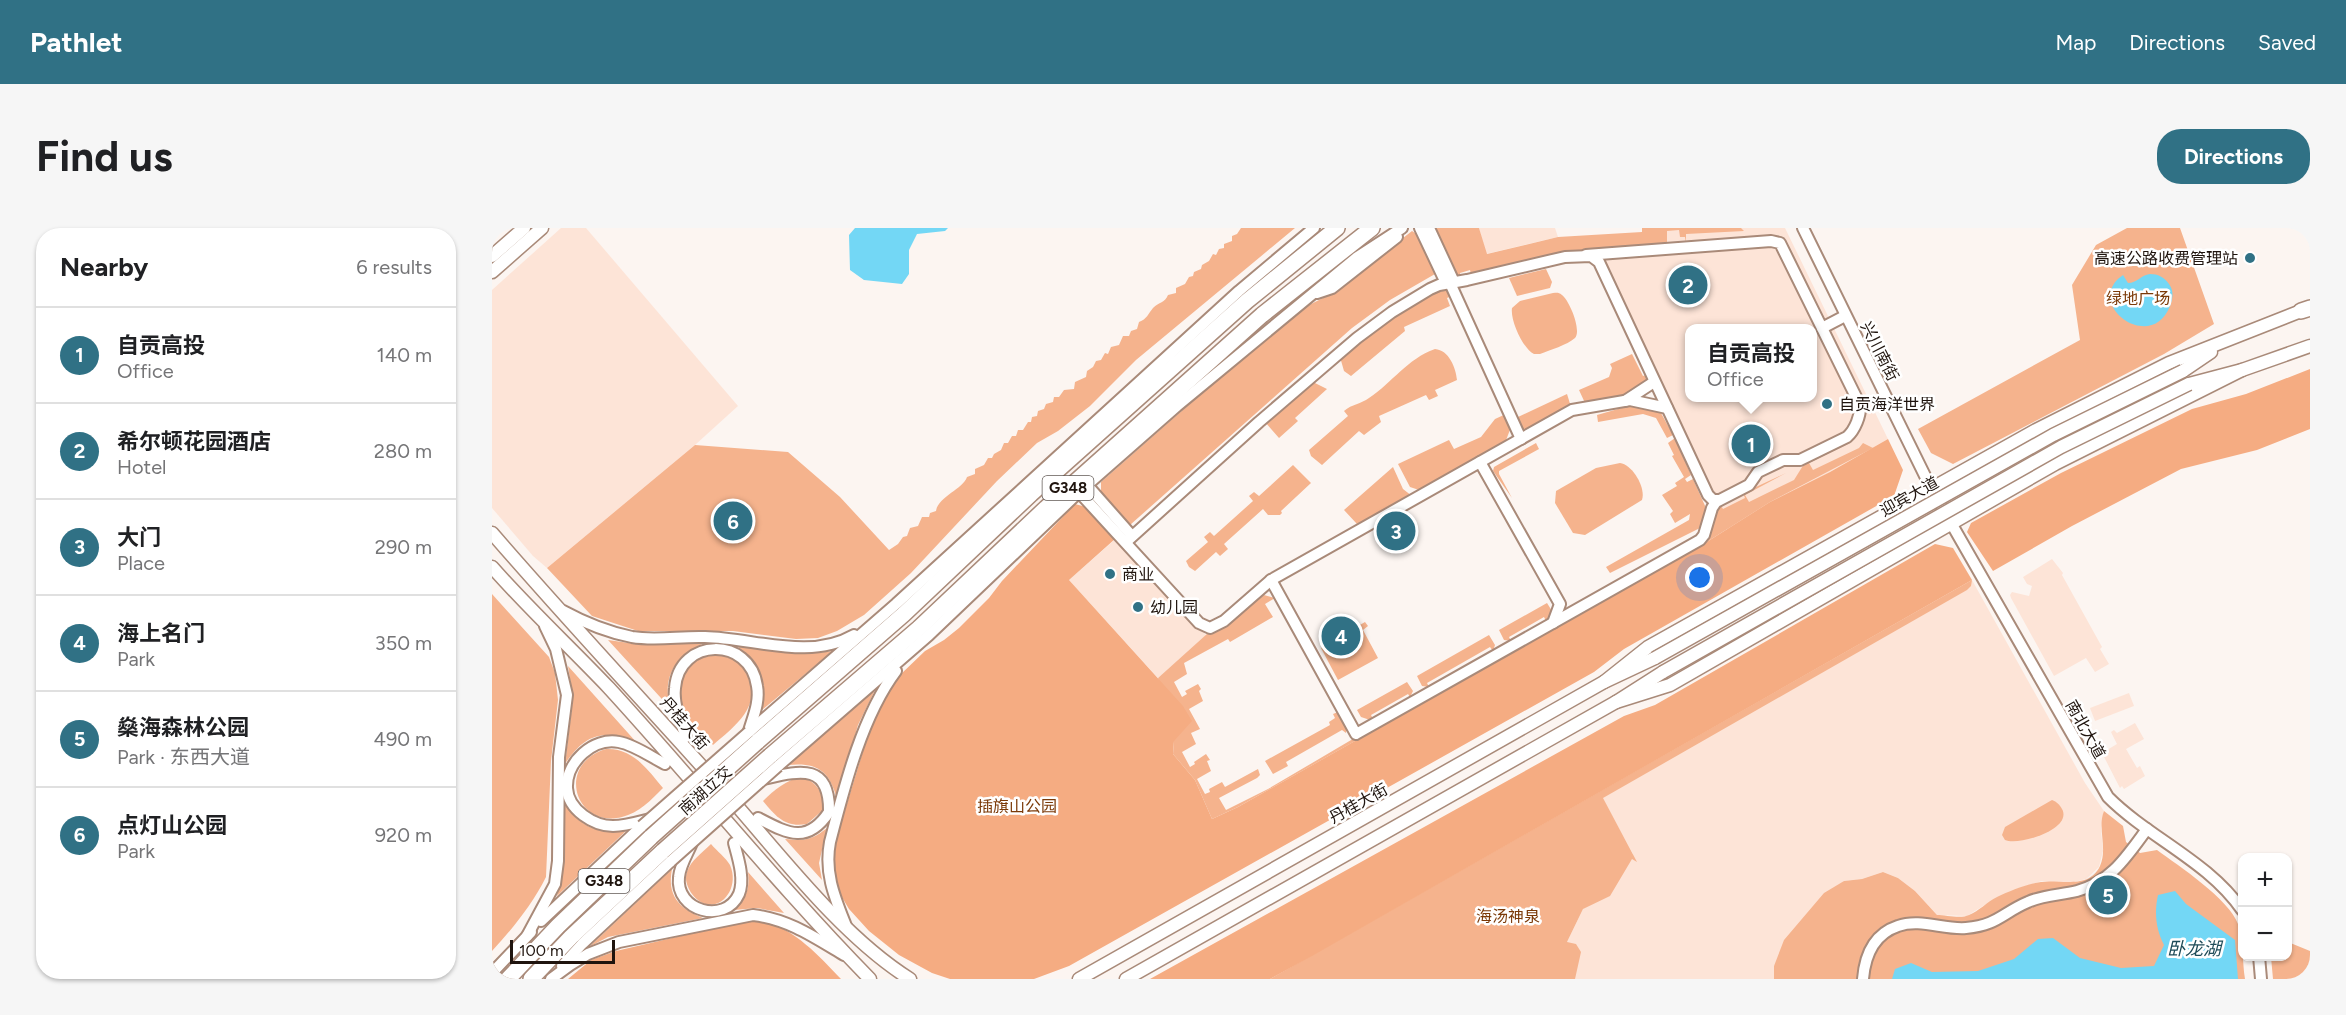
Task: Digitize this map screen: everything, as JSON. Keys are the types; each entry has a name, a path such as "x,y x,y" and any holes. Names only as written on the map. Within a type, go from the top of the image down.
{"highway":[{"name":"G348","path":"753,737 904,614 1059,468 1247,301 1337,228"},
{"name":"G348","path":"774,761 1046,508 1262,315 1372,228"},
{"name":"南湖立交","path":"648,828 753,737"},
{"name":"南湖立交","path":"667,856 774,761"},
{"name":"G348","path":"508,979 648,828"},
{"name":"G348","path":"531,979 571,937 667,856"}],"main road":[{"path":"492,256 524,228"},
{"path":"492,272 542,228"},
{"path":"1604,682 1648,647 2036,430 2169,363 2305,310"},
{"name":"迎宾大道","path":"1655,658 2053,435 2183,371 2230,339"},
{"path":"1126,979 1616,702 1670,685 2055,464 2242,370 2310,346"},
{"name":"迎宾大道","path":"1616,702 1663,672 2061,447 2189,384 2242,370"},
{"path":"1968,467 1959,479 1959,493 1973,504 1988,502"},
{"path":"1895,508 1910,506 1915,508 1923,518 1924,528 1912,545"},
{"name":"丹桂大街","path":"492,533 846,927 891,968 909,979"},
{"path":"492,567 608,687 870,979"},
{"path":"595,648 628,672 821,890 832,912"},
{"name":"丹桂大街","path":"1079,979 1604,682 1655,658"},
{"path":"583,663 604,696 800,918 832,939"}],"street":[{"path":"753,737 955,549 1239,291 1314,228"},
{"path":"551,979 667,856 693,841 763,779 774,761 910,652 1083,488 1177,405 1356,258 1402,228"},
{"path":"1309,296 1332,288 1385,248 1407,228"},
{"path":"1420,228 1450,283"},
{"path":"1429,228 1450,283 1521,439"},
{"name":"兴川南街","path":"1803,228 1931,488 1952,522"},
{"path":"1129,539 1258,422 1361,335 1407,302 1434,286 1565,256 1777,242 1782,247 1860,405 1860,412 1852,432 1847,436 1800,460 1783,460 1758,472 1749,485 1716,504 1700,540 1356,734 1271,580"},
{"path":"1586,255 1596,259 1600,266 1708,495 1716,504"},
{"path":"1169,370 1239,291"},
{"path":"1177,405 1262,315"},
{"path":"1822,328 1845,316"},
{"path":"1625,401 1654,382"},
{"path":"1083,488 1199,623 1207,628 1224,621 1271,580 1572,410 1625,401 1667,408"},
{"path":"1046,508 1138,440"},
{"path":"1480,462 1560,604 1580,608"},
{"path":"955,549 1059,468"},
{"name":"南北大道","path":"1952,522 2108,797 2127,815 2203,869 2239,907"},
{"path":"1553,622 1560,604"},
{"path":"557,607 597,627 635,638 704,637 798,648 844,641 875,623"},
{"path":"527,936 555,884 559,836 559,757 567,695 556,649 544,623"},
{"path":"686,737 675,700 678,674 687,660 699,652 715,648 736,654 754,674 758,687 753,737"},
{"path":"846,927 827,873 830,842 865,726 881,691 910,652"},
{"path":"648,828 601,825 589,820 572,802 567,790 568,776 575,762 584,752 606,742 619,742 665,764"},
{"path":"758,818 789,833 802,833 814,829 829,812 827,790 823,781 814,774 803,771 763,779"},
{"path":"492,973 594,869 648,828"},
{"path":"1863,979 1867,954 1884,933 1907,924 1950,928 1980,927 1998,921 2028,902 2095,885 2108,877 2120,865 2146,829"},
{"path":"693,841 679,877 679,887 686,900 697,909 709,913 721,911 730,905 739,893 741,880 734,843"},
{"path":"551,979 588,954 618,942 753,915 771,917 789,923 850,959"},
{"path":"2259,961 2261,979"}],"shaded area":[{"path":"561,228 586,228 738,406 695,445 547,568 533,556 492,508 492,290"},
{"path":"1479,228 1555,228 1558,237 1486,254"},
{"path":"1664,228 1785,228 1888,439 1728,530 1600,250"},
{"name":"幼儿园","path":"1118,537 1206,635 1158,678 1069,580"},
{"path":"2052,559 2063,573 2109,664 2095,672 2086,658 2054,676 2011,598 2012,592 2029,596 2032,586 2027,584 2023,577"},
{"path":"1972,580 2085,783 2104,811 2101,829 2103,851 2099,867 2086,879 2067,884 2042,881 2019,888 1996,898 1967,916 1937,915 1915,891 1898,878 1883,872 1862,879 1844,881 1774,966 1774,979 1559,979 1567,942 1601,872 1633,854 1599,792"},
{"path":"2129,693 2134,706 2095,721 2090,708"},
{"path":"2135,723 2144,739 2126,749 2137,768 2140,766 2145,776 2124,789 2122,786 2120,788 2102,753 2117,744 2111,732 2114,730 2117,733"}],"green space":[{"path":"1241,228 1295,228 1136,360 1090,406 1058,431 1037,443 997,481 911,573 864,615 837,631 818,638 796,639 733,631 638,631 592,616 547,568 695,445 788,452 840,497 889,550 907,536 910,528 918,526 922,517 929,517 930,513 936,511 941,501 961,485 967,477 975,474 975,469 984,465 988,458 992,458 1001,450 1004,443 1008,443 1012,436 1016,436 1018,430 1023,430 1028,422 1031,422 1032,417 1037,416 1038,411 1044,409 1046,404 1053,402 1054,397 1059,397 1064,390 1074,389 1075,382 1086,377 1087,371 1096,361 1101,360 1105,353 1108,354 1111,347 1119,345 1123,336 1129,336 1131,331 1137,329 1139,322 1146,318 1153,308 1165,300 1168,295 1176,293 1176,288 1185,284 1194,272 1209,261 1213,254 1216,255 1219,249 1224,248 1224,244 1232,241 1232,236 1237,234"},
{"path":"1436,228 1479,228 1487,254 1558,237 1642,232 1642,228 1741,228 1744,231 1686,234 1686,243 1685,237 1680,237 1679,230 1667,231 1667,244 1471,275 1470,270 1460,273 1461,278 1459,278"},
{"name":"绿地广场","path":"2127,228 2180,228 2214,324 2164,354 1953,464 1931,453 1918,429 2080,340 2072,285 2096,245"},
{"path":"1412,231 1418,235 1435,274 1390,300 1352,328 1130,525 1101,493 1101,482 1244,356 1307,306 1333,293"},
{"path":"1546,269 1552,282 1550,288 1517,296 1509,278"},
{"path":"1435,289 1448,290 1452,296 1447,298 1450,306 1404,327 1405,331 1351,376 1344,371 1340,357 1362,338"},
{"path":"1553,293 1561,294 1568,303 1574,315 1577,334 1572,341 1540,354 1534,354 1518,334 1512,308 1520,301"},
{"path":"1435,349 1448,356 1457,380 1435,390 1438,396 1429,400 1426,395 1379,416 1381,422 1364,435 1359,431 1322,465 1311,456 1309,450 1348,416 1344,411 1378,392 1408,365"},
{"path":"1632,354 1643,376 1648,374 1647,381 1626,397 1585,403 1579,390 1609,377 1612,368 1610,364"},
{"path":"2310,369 2310,429 2257,450 2181,469 2072,526 1993,571 1967,532 1971,523 2061,473 2192,409 2246,394"},
{"path":"1313,382 1327,389 1295,418 1298,421 1279,438 1265,422"},
{"path":"1567,394 1571,407 1528,430 1523,429 1518,417"},
{"path":"1632,405 1661,413 1673,435 1667,438 1656,418 1643,414 1598,422 1597,415"},
{"path":"1506,414 1511,427 1505,443 1422,491 1410,487 1398,464 1449,440 1454,449 1481,437 1495,419"},
{"path":"1675,438 1691,475 1685,479 1687,482 1693,479 1706,508 1700,528 1610,573 1606,567 1689,520 1690,514 1675,523 1670,514 1673,511 1662,495 1677,486 1675,483 1684,477 1672,456 1674,455 1668,443"},
{"name":"插旗山公园","path":"1888,439 1903,470 1894,496 1624,649 1594,672 1069,966 1034,979 950,979 932,973 899,955 869,931 849,909 837,889 832,870 835,843 871,725 882,700 900,675 925,651 959,628 1075,504 1086,507 1115,539 1069,580 1183,706 1192,721 1174,741 1173,754 1195,780 1212,819 1238,807 1702,545 1770,502"},
{"path":"1849,441 1850,443 1809,463 1813,470 1859,448 1863,443 1873,448 1770,502 1702,545 1707,539 1720,504 1723,509 1745,498 1743,493 1786,473 1745,495 1749,502 1794,480 1804,464"},
{"path":"1536,443 1539,449 1499,471 1512,498 1493,471 1494,467"},
{"path":"1620,463 1634,472 1642,489 1642,500 1585,535 1573,533 1555,503 1556,491 1596,468"},
{"path":"1293,465 1311,483 1281,511 1280,515 1268,515 1263,509 1224,544 1228,549 1220,556 1216,552 1195,571 1189,567 1186,561 1208,542 1204,537 1210,532 1214,536 1253,501 1249,496 1254,492 1259,496"},
{"path":"1393,467 1403,489 1412,496 1357,524 1344,510"},
{"path":"1935,544 1953,548 1972,580 1312,956 1270,979 1150,979 1624,716 1655,705"},
{"name":"海汤神泉","path":"1972,580 1967,590 1603,798 1637,862 1632,859 1610,896 1583,909 1567,942 1576,944 1581,952 1575,979 1270,979"},
{"path":"492,594 549,657 555,673 558,700 551,761 546,877 522,916 492,951"},
{"path":"1264,595 1275,598 1265,604 1273,617 1230,642 1228,639 1184,663 1187,674 1174,682 1182,697 1187,694 1185,691 1198,684 1201,689 1199,691 1203,701 1189,709 1200,729 1191,733 1196,744 1182,752 1190,767 1206,754 1210,760 1207,761 1211,771 1197,779 1205,794 1222,782 1225,787 1258,769 1260,775 1257,778 1219,798 1226,810 1268,789 1363,733 1364,736 1238,807 1212,819 1195,780 1173,754 1174,741 1158,678 1208,633 1235,619"},
{"path":"1547,603 1552,611 1546,621 1544,617 1509,637 1511,641 1504,640 1499,630"},
{"path":"1346,615 1353,629 1365,622 1368,626 1363,630 1378,658 1338,680 1321,648 1329,643 1322,629"},
{"path":"1489,635 1495,645 1493,651 1490,647 1427,683 1429,687 1422,686 1417,676"},
{"path":"608,640 643,645 704,643 685,655 673,669 668,687 671,709"},
{"path":"736,645 796,653 833,651 762,710 763,680 757,666"},
{"path":"716,654 730,658 741,666 747,674 752,696 737,723 713,745 688,717 680,695 680,685 682,676 694,662"},
{"path":"568,666 637,743 614,736 596,737 580,746 565,764 573,698"},
{"path":"1407,682 1413,691 1410,697 1408,694 1371,715 1373,719 1361,717 1357,710"},
{"path":"877,686 858,725 837,799 830,781 820,770 806,765 787,765"},
{"path":"1338,712 1347,728 1346,733 1342,730 1286,762 1288,766 1273,774 1265,761 1330,725 1329,722 1335,718 1333,714"},
{"path":"606,749 632,756 663,788 639,809 622,817 606,818 592,814 583,805 577,793 576,780 580,768 590,757"},
{"path":"803,776 819,790 823,810 807,824 787,823 763,801 781,786"},
{"path":"2052,800 2062,809 2063,816 2060,823 2032,838 2005,840 2002,835 2005,827"},
{"path":"564,801 576,817 590,827 615,832 626,831 557,896 565,837"},
{"path":"2104,811 2123,826 2126,842 2140,853 2157,850 2225,904 2238,924 2238,961 2243,961 2245,979 1774,979 1774,966 1784,940 1824,893 1844,881 1862,879 1883,872 1898,878 1915,891 1937,915 1966,916 1997,897 2024,886 2048,881 2073,882 2089,878 2100,866 2102,859"},
{"path":"827,828 819,863 822,880 785,839 808,839"},
{"path":"711,844 728,862 733,875 729,893 716,904 708,905 700,902 692,894 686,878 691,864"},
{"path":"672,869 671,886 676,900 687,910 703,918 608,937 589,947"},
{"path":"748,872 784,913 757,908 734,910 746,893"},
{"path":"763,921 786,930 796,937 815,952 841,979 568,979 591,960 616,951 737,923"},
{"path":"2292,944 2310,951 2310,979 2273,979 2271,961 2292,961"}],"water":[{"path":"855,228 948,228 945,231 917,234 909,250 909,274 902,284 864,280 850,270 849,235"},
{"path":"2150,274 2161,276 2167,282 2172,289 2172,300 2161,320 2149,326 2136,325 2124,319 2115,310 2110,299 2112,286 2123,275 2128,283"},
{"name":"卧龙湖","path":"2175,891 2186,904 2235,940 2238,979 1892,979 1895,969 1911,963 1932,972 1978,971 2014,959 2038,939 2053,938 2080,958 2121,968 2154,966 2164,945 2156,921 2158,895"}],"place":[{"name":"高速公路收费管理站","path":"2250,258"},
{"name":"希尔顿花园酒店","path":"1688,285"},
{"name":"自贡海洋世界","path":"1827,404"},
{"name":"自贡高投","path":"1751,444"},
{"name":"点灯山公园","path":"733,521"},
{"name":"大门","path":"1396,531"},
{"name":"商业","path":"1110,574"},
{"name":"幼儿园","path":"1138,607"},
{"name":"海上名门","path":"1341,636"},
{"name":"燊海森林公园","path":"2108,895"}]}
